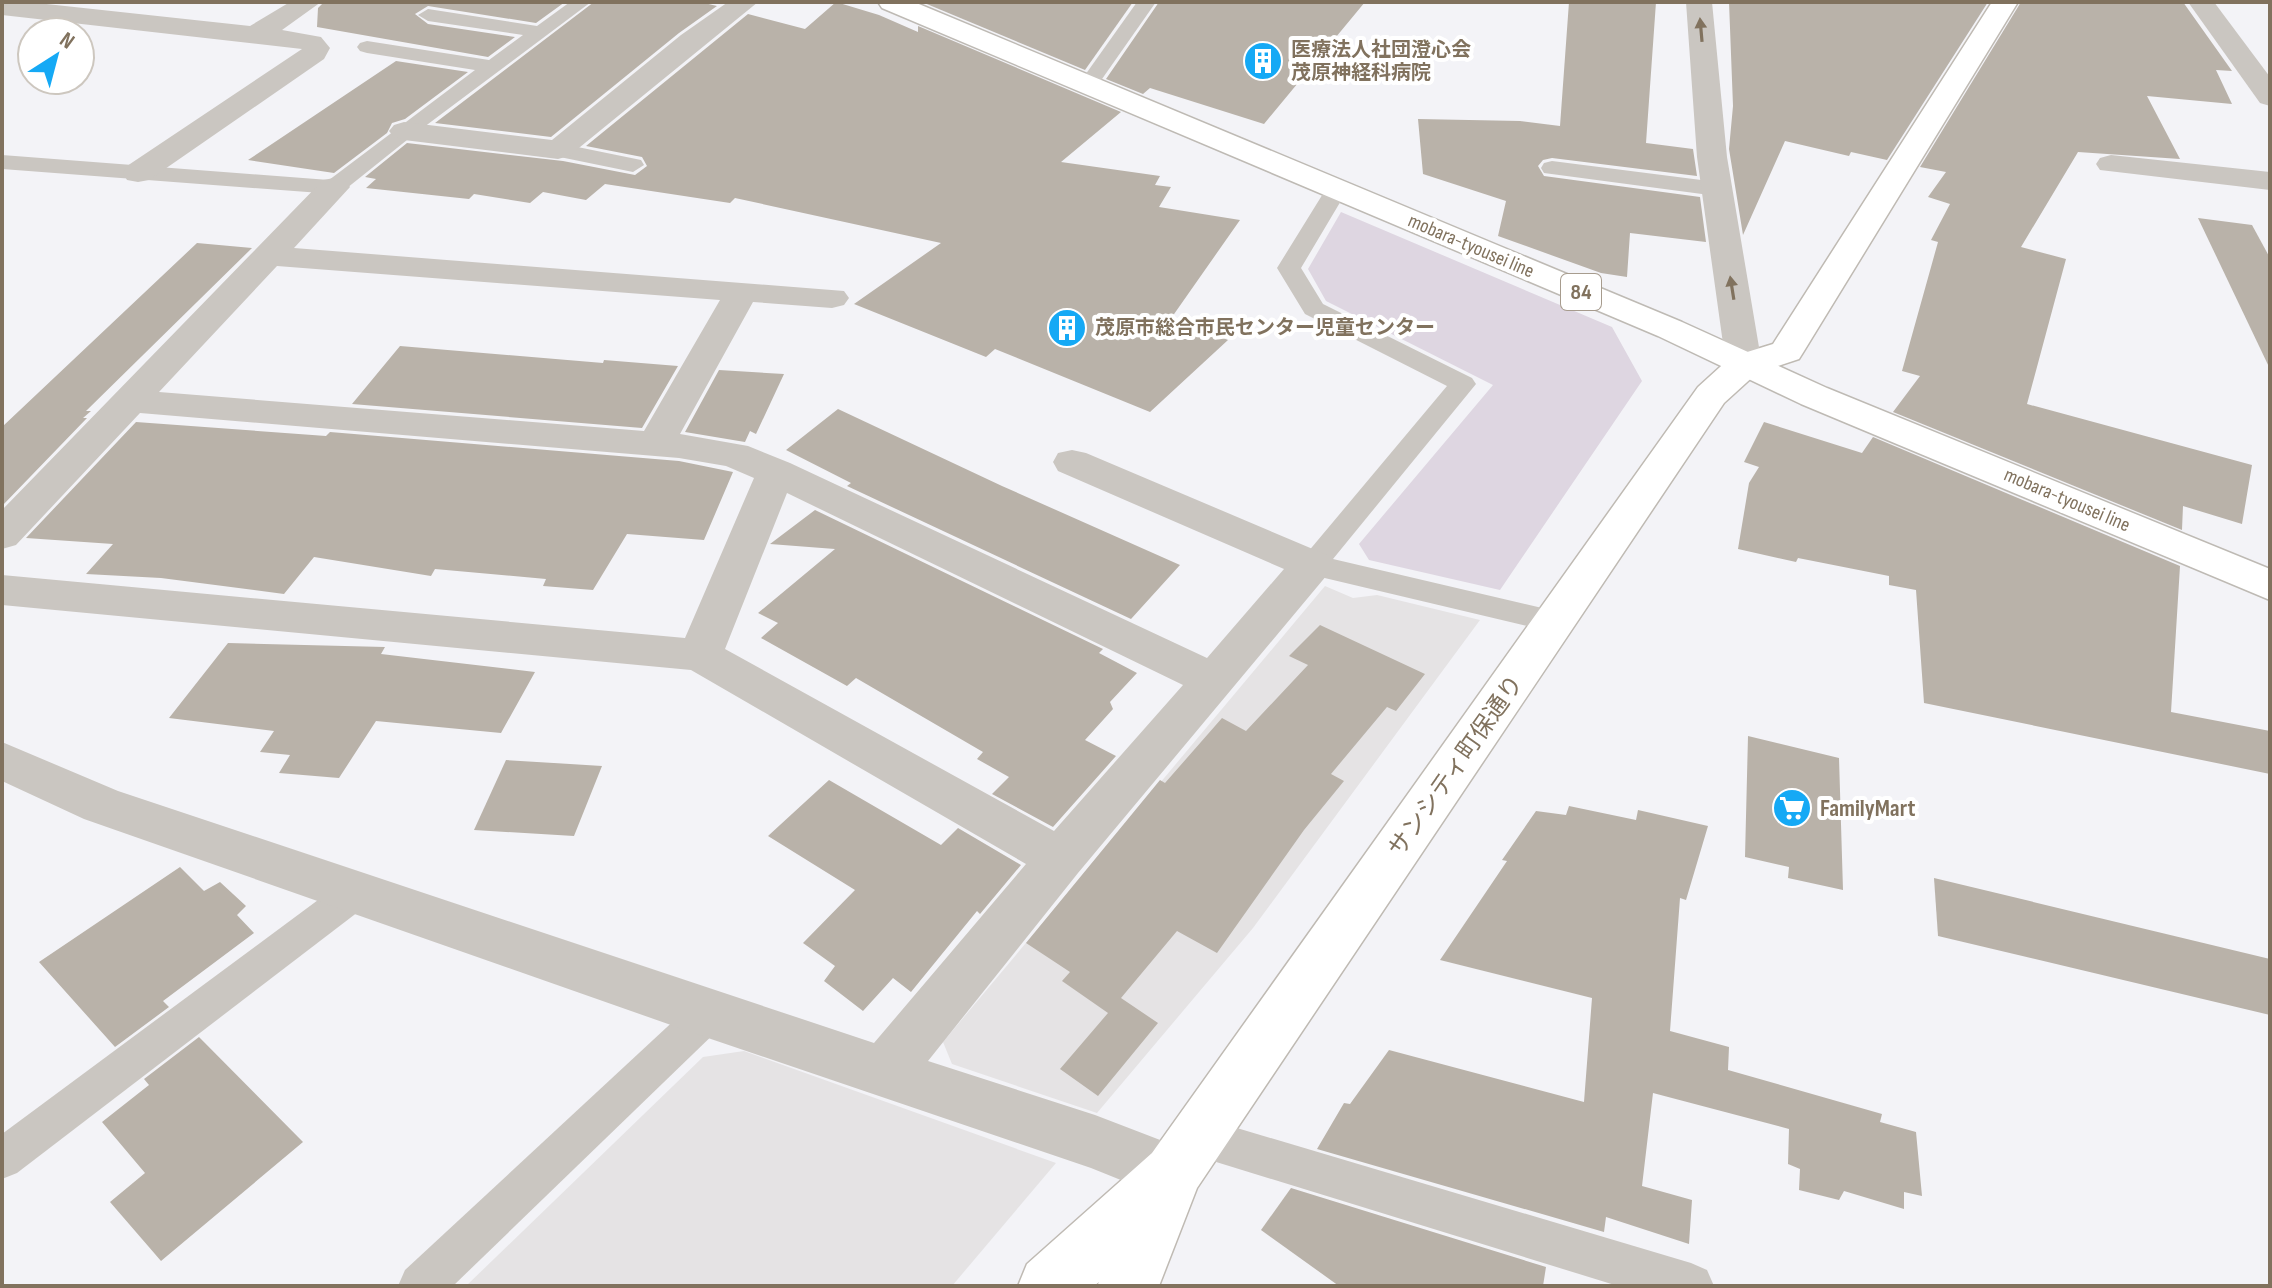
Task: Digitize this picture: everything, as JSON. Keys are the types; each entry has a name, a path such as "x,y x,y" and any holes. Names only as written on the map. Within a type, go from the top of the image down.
{"street":[{"path":"98,18 125,2"},
{"path":"255,35 308,2"},
{"path":"404,131 558,150 691,41 745,2"},
{"name":"mobara-tyousei line","path":"891,2 2270,585"},
{"path":"1699,2 1717,189 1744,365 1786,351 2005,2"},
{"path":"2201,2 2270,97"},
{"path":"2,7 299,40 316,48 314,53 138,173"},
{"path":"2237,51 2270,55"},
{"path":"2111,164 2270,181"},
{"path":"2,535 334,187"},
{"path":"270,256 832,298"},
{"path":"655,445 742,291"},
{"name":"サンシティ町保通り","path":"1128,1286 1187,1155 1711,395 1744,365"},
{"path":"131,401 655,445 734,455 776,472 1213,680"},
{"path":"885,1072 1060,859 1312,565 1072,462"},
{"path":"700,655 776,472"},
{"path":"2,590 700,655 1060,859"},
{"path":"5,769 101,805 708,1014 1095,1142 1187,1155"},
{"name":"サンシティ町保通り","path":"1049,1286 1187,1155"}],"lane":[{"path":"2,162 334,187 404,131 582,2"},
{"path":"1088,85 1147,2"},
{"path":"428,15 541,32"},
{"path":"367,47 493,67"},
{"path":"558,150 633,165"},
{"path":"1552,168 1717,189"},
{"path":"1337,189 1289,268 1314,309 1463,384 1312,565 1557,622"},
{"path":"2,1159 358,891"},
{"path":"421,1286 708,1014"},
{"path":"1187,1155 1691,1286"}],"shaded area":[{"path":"1341,212 1612,327 1642,381 1500,590 1369,560 1359,544 1493,385 1326,301 1308,269"},
{"path":"1325,586 1353,598 1377,595 1480,620 1253,928 1097,1113 952,1064 943,1042"},
{"path":"744,1051 1056,1163 952,1286 466,1286 703,1057"}],"building":[{"path":"324,2 565,2 536,23 428,6 415,14 428,24 515,37 488,57 317,27 318,8"},
{"path":"594,2 700,2 717,6 551,137 435,123"},
{"path":"836,2 879,15 918,32 918,26 1121,112 1061,162 1160,176 1155,185 1171,187 1159,207 1240,220 1172,317 1228,340 1150,412 995,349 986,357 854,304 941,243 735,198 730,203 605,184 586,200 543,192 530,203 474,194 469,199 366,188 376,179 365,177 407,143 563,161 635,175 647,166 642,157 586,146 748,14 805,29"},
{"path":"922,2 1133,2 1085,70"},
{"path":"1159,2 1365,2 1264,124 1150,88 1143,94 1106,79"},
{"path":"1569,2 1656,2 1646,143 1693,149 1697,176 1552,158 1543,160 1538,166 1544,176 1700,197 1706,242 1630,233 1627,277 1601,273 1498,236 1506,201 1423,174 1418,119 1520,121 1560,126"},
{"path":"1729,2 1988,2 1887,160 1851,152 1849,156 1785,141 1743,235 1729,149 1733,106"},
{"path":"2021,2 2183,2 2232,71 2216,70 2232,104 2147,96 2180,159 2078,152 2021,247 2066,259 2027,404 2252,465 2242,524 2183,506 2182,530 1893,412 1920,376 1902,371 1938,242 1931,240 1950,204 1928,197 1946,172 1920,167"},
{"path":"396,61 468,72 405,119 392,123 387,133 334,173 248,160"},
{"path":"2198,218 2252,225 2270,258 2270,369"},
{"path":"197,243 252,248 86,411 91,411 83,418 87,418 2,506 2,427"},
{"path":"400,346 678,366 642,428 352,404"},
{"path":"719,370 784,374 756,434 750,431 745,442 685,432"},
{"path":"838,409 1180,565 1131,619 847,486 851,483 786,450"},
{"path":"136,422 326,436 330,432 679,461 733,472 704,540 627,534 593,590 543,586 546,579 435,569 431,576 314,557 284,594 161,578 86,574 113,544 26,538"},
{"path":"1764,422 1862,453 1873,437 2180,566 2171,712 2270,731 2270,774 1924,703 1916,590 1889,585 1889,576 1798,558 1796,562 1738,549 1749,483 1759,467 1744,462"},
{"path":"815,510 1103,649 1099,653 1137,673 1110,702 1113,709 1085,740 1116,756 1053,827 992,794 1009,777 977,759 983,752 856,678 847,686 761,638 778,623 758,613 835,549 770,544"},
{"path":"1320,625 1425,674 1396,711 1387,707 1331,774 1344,781 1304,830 1217,953 1177,931 1121,998 1158,1023 1098,1096 1060,1069 1108,1013 1062,981 1070,972 1026,943 1160,780 1165,783 1222,718 1246,731 1308,665 1289,656"},
{"path":"228,643 385,647 381,654 535,672 501,733 376,721 339,778 279,773 290,755 260,752 274,731 169,718"},
{"path":"1748,736 1839,758 1843,890 1788,878 1789,867 1745,857"},
{"path":"506,760 602,766 574,836 474,830"},
{"path":"829,780 941,845 958,828 1021,865 980,914 977,911 911,992 893,978 863,1011 824,981 835,966 803,943 855,890 768,836"},
{"path":"1569,806 1636,820 1638,810 1708,826 1686,900 1680,898 1670,1031 1729,1047 1728,1070 1882,1114 1880,1122 1916,1132 1922,1196 1904,1192 1904,1209 1844,1191 1839,1200 1799,1190 1800,1169 1788,1164 1789,1129 1653,1093 1642,1186 1692,1200 1689,1244 1606,1217 1604,1232 1317,1149 1344,1103 1350,1104 1389,1050 1584,1102 1592,998 1440,960 1507,861 1502,860 1536,811 1566,815"},
{"path":"180,867 204,891 220,882 246,906 237,915 254,933 163,1001 169,1007 115,1047 39,962"},
{"path":"1934,878 2270,959 2270,1015 1938,936"},
{"path":"199,1037 303,1142 161,1261 110,1202 145,1173 102,1122 149,1085 144,1079"},
{"path":"1291,1188 1546,1267 1543,1286 1339,1286 1261,1230"}],"place":[{"name":"医療法人社団澄心会 茂原神経科病院","path":"1263,61"},
{"name":"茂原市総合市民センター児童センター","path":"1067,328"},
{"name":"FamilyMart","path":"1792,808"}]}
